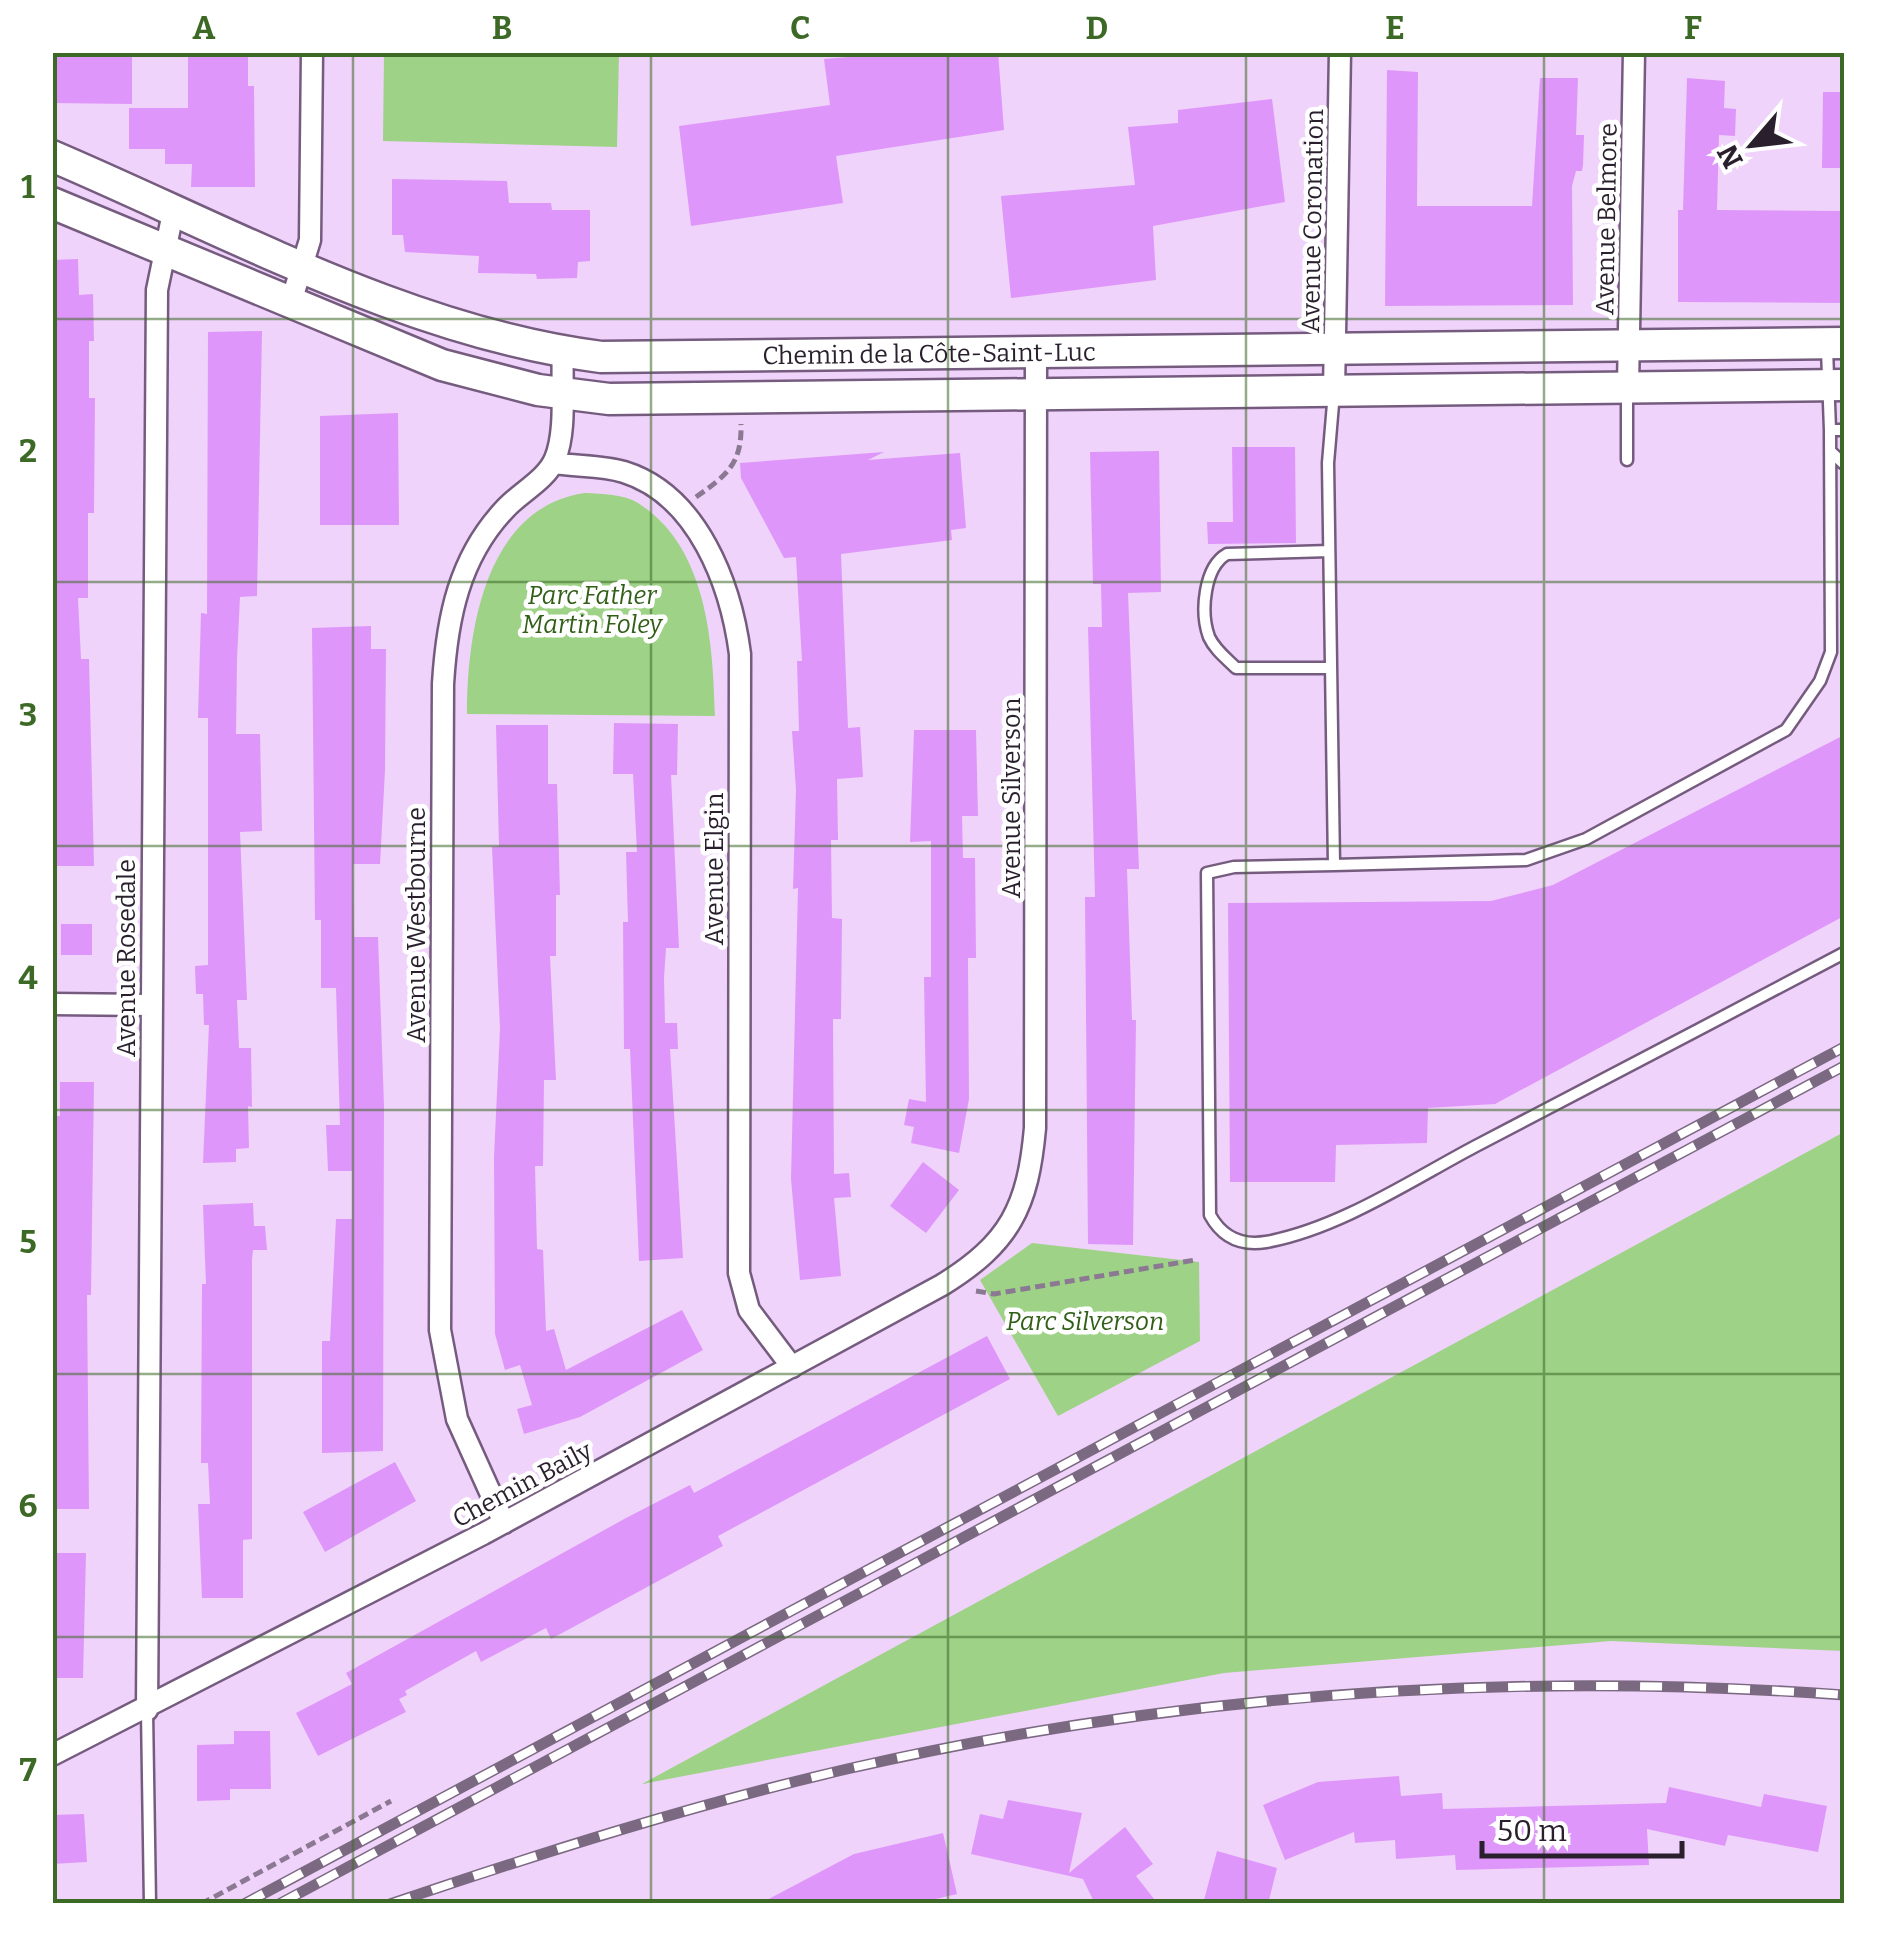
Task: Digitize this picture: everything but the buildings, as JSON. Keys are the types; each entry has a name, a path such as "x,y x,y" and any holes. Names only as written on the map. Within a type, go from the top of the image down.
{"main road":[{"name":"Chemin de la Côte-Saint-Luc","path":"52,156 474,332 563,352 688,359 1836,343"},
{"name":"Chemin de la Côte-Saint-Luc","path":"52,202 442,365 560,394 648,401 1836,385"}],"street":[{"path":"291,302 304,264 311,223 312,52"},
{"name":"Avenue Coronation","path":"1334,392 1340,52"},
{"name":"Avenue Belmore","path":"1628,387 1634,52"},
{"name":"Avenue Rosedale","path":"147,1710 157,290 162,250 174,208"},
{"path":"554,463 563,352"},
{"name":"Avenue Silverson","path":"1003,1237 1021,1205 1031,1172 1035,1128 1036,352"},
{"name":"Avenue Elgin","path":"554,463 624,472 668,498 699,536 726,586 736,620 740,654 739,1273 749,1310 792,1366"},
{"name":"Avenue Westbourne","path":"504,1523 458,1420 440,1330 442,684 446,631 466,564 498,517 554,463"},
{"path":"52,1004 150,1005"},
{"name":"Chemin Baily","path":"52,1755 147,1710 504,1523 978,1264 1003,1237"}],"lane":[{"path":"1836,343 1830,430 1830,652 1820,681 1786,730 1586,840 1526,860 1234,867 1207,872 1210,1215 1220,1232 1240,1242 1289,1236 1384,1194 1844,953"},
{"path":"1627,460 1628,387"},
{"path":"1334,392 1328,424 1334,865"},
{"path":"1830,430 1844,430"},
{"path":"1830,451 1844,464"},
{"path":"1328,551 1227,554 1217,560 1208,573 1207,632 1215,648 1236,668 1332,668"},
{"path":"1832,610 1844,595"},
{"path":"147,1710 150,1904"}],"path":[{"path":"696,497 733,471 742,449 741,422"},
{"path":"973,1291 994,1294 1196,1260"},
{"path":"201,1904 391,1800"}],"green space":[{"path":"384,53 619,53 617,147 383,141"},
{"name":"Parc Father Martin Foley","path":"585,493 620,496 638,503 661,522 679,545 702,599 712,659 715,716 467,714 471,647 478,612 488,578 504,547 524,522 551,503"},
{"path":"1844,1132 1844,1651 1611,1641 1224,1673 642,1784"},
{"name":"Parc Silverson","path":"1032,1243 1199,1262 1200,1341 1058,1416 980,1280"}],"railway":[{"path":"244,1904 1844,1047"},
{"path":"279,1904 1844,1066"},
{"path":"390,1904 617,1831 789,1783 970,1743 1094,1722 1218,1706 1468,1688 1719,1688 1844,1695"}]}
